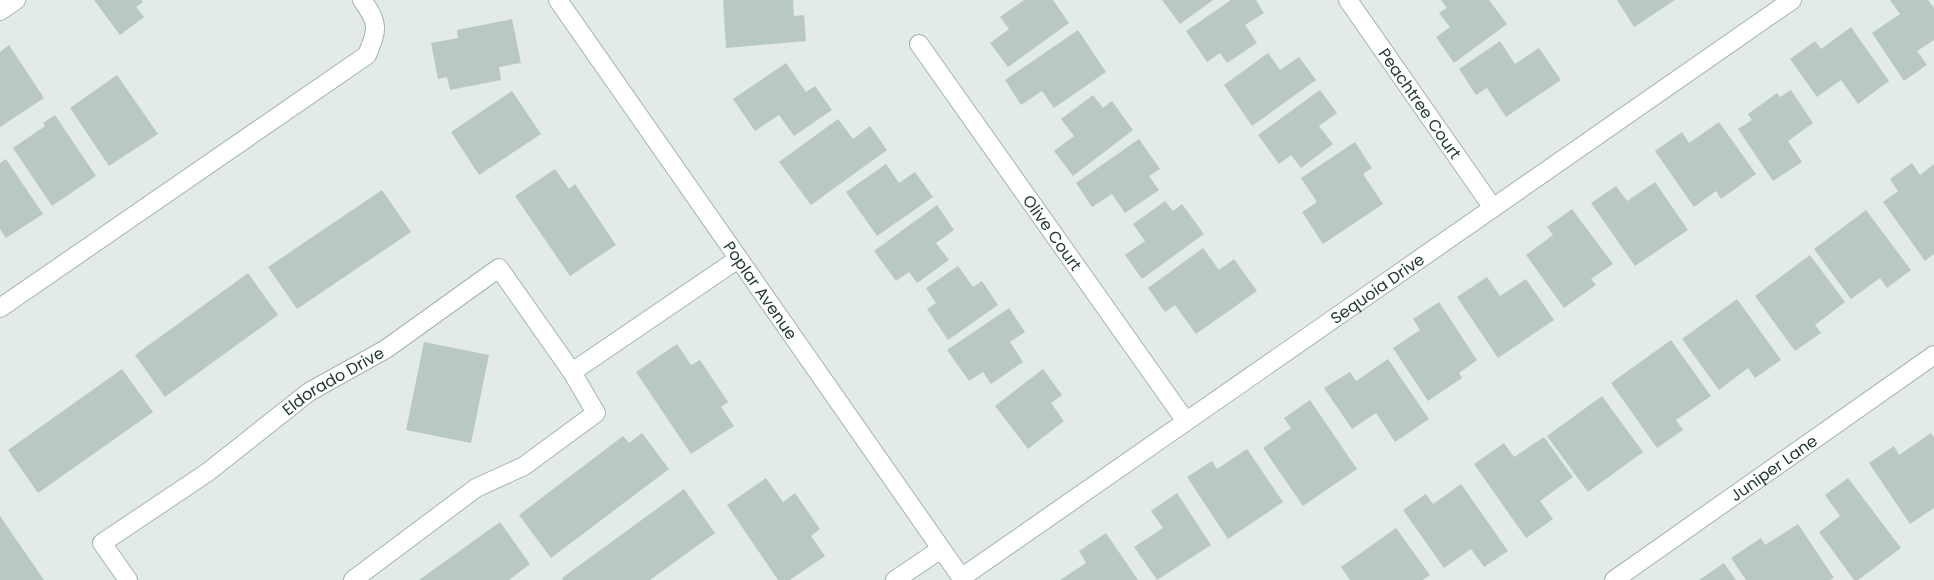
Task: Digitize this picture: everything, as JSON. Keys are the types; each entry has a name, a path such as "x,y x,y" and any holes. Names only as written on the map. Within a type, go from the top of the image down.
{"street":[{"path":"0,308 367,55 377,32 373,16 362,0"},
{"name":"Poplar Avenue","path":"558,0 962,579"},
{"name":"Peachtree Court","path":"1348,0 1492,208"},
{"name":"Sequoia Drive","path":"962,579 1185,420 1792,0"},
{"name":"Olive Court","path":"919,44 1185,420"},
{"path":"572,372 738,259"},
{"name":"Eldorado Drive","path":"129,580 102,543 208,472 309,393 386,349 499,268 572,372 596,413 524,466 476,488 352,580"},
{"name":"Juniper Lane","path":"1614,580 1934,355"},
{"path":"895,580 941,549"}],"building":[{"path":"94,0 141,0 143,2 136,7 144,17 120,35"},
{"path":"723,0 793,0 794,16 804,15 806,41 726,48"},
{"path":"1024,0 1053,0 1069,23 1008,67 990,43 1009,29 1000,17"},
{"path":"1162,0 1213,0 1180,24"},
{"path":"1231,0 1256,0 1264,13 1245,25 1257,43 1227,63 1220,53 1207,62 1186,31"},
{"path":"1441,0 1489,0 1507,24 1454,63 1436,37 1450,27 1439,13 1447,8"},
{"path":"1617,0 1675,0 1634,27"},
{"path":"1890,0 1928,0 1934,8 1934,40 1917,51 1927,65 1904,81 1872,33 1900,14"},
{"path":"512,19 521,63 499,67 501,80 450,90 447,77 438,79 431,43 458,38 457,30"},
{"path":"1851,27 1889,81 1858,104 1841,80 1817,97 1790,59 1815,41 1821,49"},
{"path":"1078,30 1106,72 1054,108 1042,91 1021,105 1005,80"},
{"path":"1500,41 1515,64 1539,48 1561,80 1506,117 1487,88 1476,95 1459,69"},
{"path":"9,45 44,98 0,127 0,52"},
{"path":"1268,53 1280,70 1299,57 1316,80 1252,126 1224,85"},
{"path":"786,63 806,92 815,86 832,110 794,136 779,115 755,131 733,99"},
{"path":"117,75 158,134 109,166 70,108"},
{"path":"1320,90 1337,113 1319,126 1333,144 1301,168 1291,155 1279,164 1258,135"},
{"path":"1791,90 1813,123 1788,141 1802,162 1773,181 1738,129 1752,120 1748,114 1777,93 1780,97"},
{"path":"512,91 541,134 479,175 451,132"},
{"path":"1093,95 1103,108 1112,101 1133,130 1073,176 1054,151 1074,136 1061,119"},
{"path":"55,115 96,176 52,206 13,148 45,126 43,123"},
{"path":"838,119 853,139 870,126 887,150 811,205 779,162"},
{"path":"1719,122 1756,174 1721,199 1716,191 1694,207 1655,151 1682,132 1689,143"},
{"path":"1139,139 1160,169 1149,176 1159,190 1125,213 1112,194 1092,207 1076,183"},
{"path":"1355,142 1372,168 1363,174 1383,204 1323,244 1302,212 1317,202 1301,178"},
{"path":"6,159 43,214 6,238 0,229 0,163"},
{"path":"1912,163 1920,175 1934,164 1934,254 1925,261 1883,202 1898,191 1890,179"},
{"path":"886,164 899,183 915,172 933,197 877,236 846,192"},
{"path":"555,169 569,189 575,184 616,245 570,276 515,196"},
{"path":"1655,182 1688,230 1635,266 1591,203 1616,186 1627,201"},
{"path":"382,190 411,232 297,309 268,267"},
{"path":"1165,201 1173,211 1182,204 1204,234 1142,279 1125,255 1145,241 1133,224"},
{"path":"937,205 954,230 936,243 949,260 917,283 909,272 896,281 874,251"},
{"path":"1572,209 1613,264 1591,279 1596,285 1564,308 1526,255 1553,235 1547,227"},
{"path":"1866,210 1911,270 1887,288 1880,278 1851,299 1814,249"},
{"path":"1203,248 1219,270 1234,259 1257,291 1196,334 1175,305 1165,312 1148,288"},
{"path":"1810,255 1845,302 1815,325 1821,333 1795,351 1755,296"},
{"path":"958,266 973,287 982,281 998,305 948,340 927,309 936,303 926,288"},
{"path":"248,273 278,315 165,397 135,355"},
{"path":"1487,277 1500,296 1526,279 1554,320 1498,358 1457,297"},
{"path":"1737,299 1781,360 1755,378 1748,368 1719,390 1682,339"},
{"path":"1439,302 1477,360 1459,373 1462,378 1428,401 1393,348 1420,330 1413,319"},
{"path":"1009,308 1025,332 1010,342 1023,362 991,384 983,372 969,381 947,350"},
{"path":"1671,340 1711,396 1676,420 1683,430 1657,448 1611,383"},
{"path":"424,342 489,355 471,443 406,430"},
{"path":"677,344 691,365 700,360 728,402 721,407 734,426 691,454 636,372"},
{"path":"1388,359 1429,419 1395,442 1376,413 1352,429 1324,388 1350,372 1356,381"},
{"path":"122,369 153,412 38,493 8,450"},
{"path":"1043,369 1062,395 1051,403 1064,421 1028,449 995,406"},
{"path":"1602,396 1643,452 1588,492 1547,436"},
{"path":"1310,400 1357,469 1303,506 1263,448 1291,428 1284,418"},
{"path":"642,433 669,469 551,558 519,515 623,436 629,443"},
{"path":"1931,433 1934,438 1934,508 1910,524 1869,463 1894,446 1899,455"},
{"path":"1544,437 1573,477 1540,501 1553,519 1526,538 1474,464 1504,443 1514,457"},
{"path":"1247,449 1283,502 1228,539 1187,477 1212,461 1217,469"},
{"path":"766,478 783,502 795,493 820,529 811,536 825,556 790,580 778,580 727,505"},
{"path":"1848,478 1901,548 1858,580 1854,580 1819,532 1840,516 1825,495"},
{"path":"1461,484 1508,551 1484,567 1471,549 1444,568 1403,510 1426,494 1433,504"},
{"path":"684,489 715,533 650,580 563,580 562,578"},
{"path":"1177,493 1211,545 1157,580 1134,547 1163,528 1151,511"},
{"path":"0,516 44,580 0,580"},
{"path":"500,522 530,564 509,580 419,580"},
{"path":"1798,524 1834,578 1830,580 1746,580 1731,558 1761,538 1765,545"},
{"path":"1396,528 1430,575 1423,580 1350,580 1341,567"},
{"path":"1106,533 1138,580 1060,580 1086,563 1079,551"},
{"path":"1724,563 1736,580 1699,580"}]}
